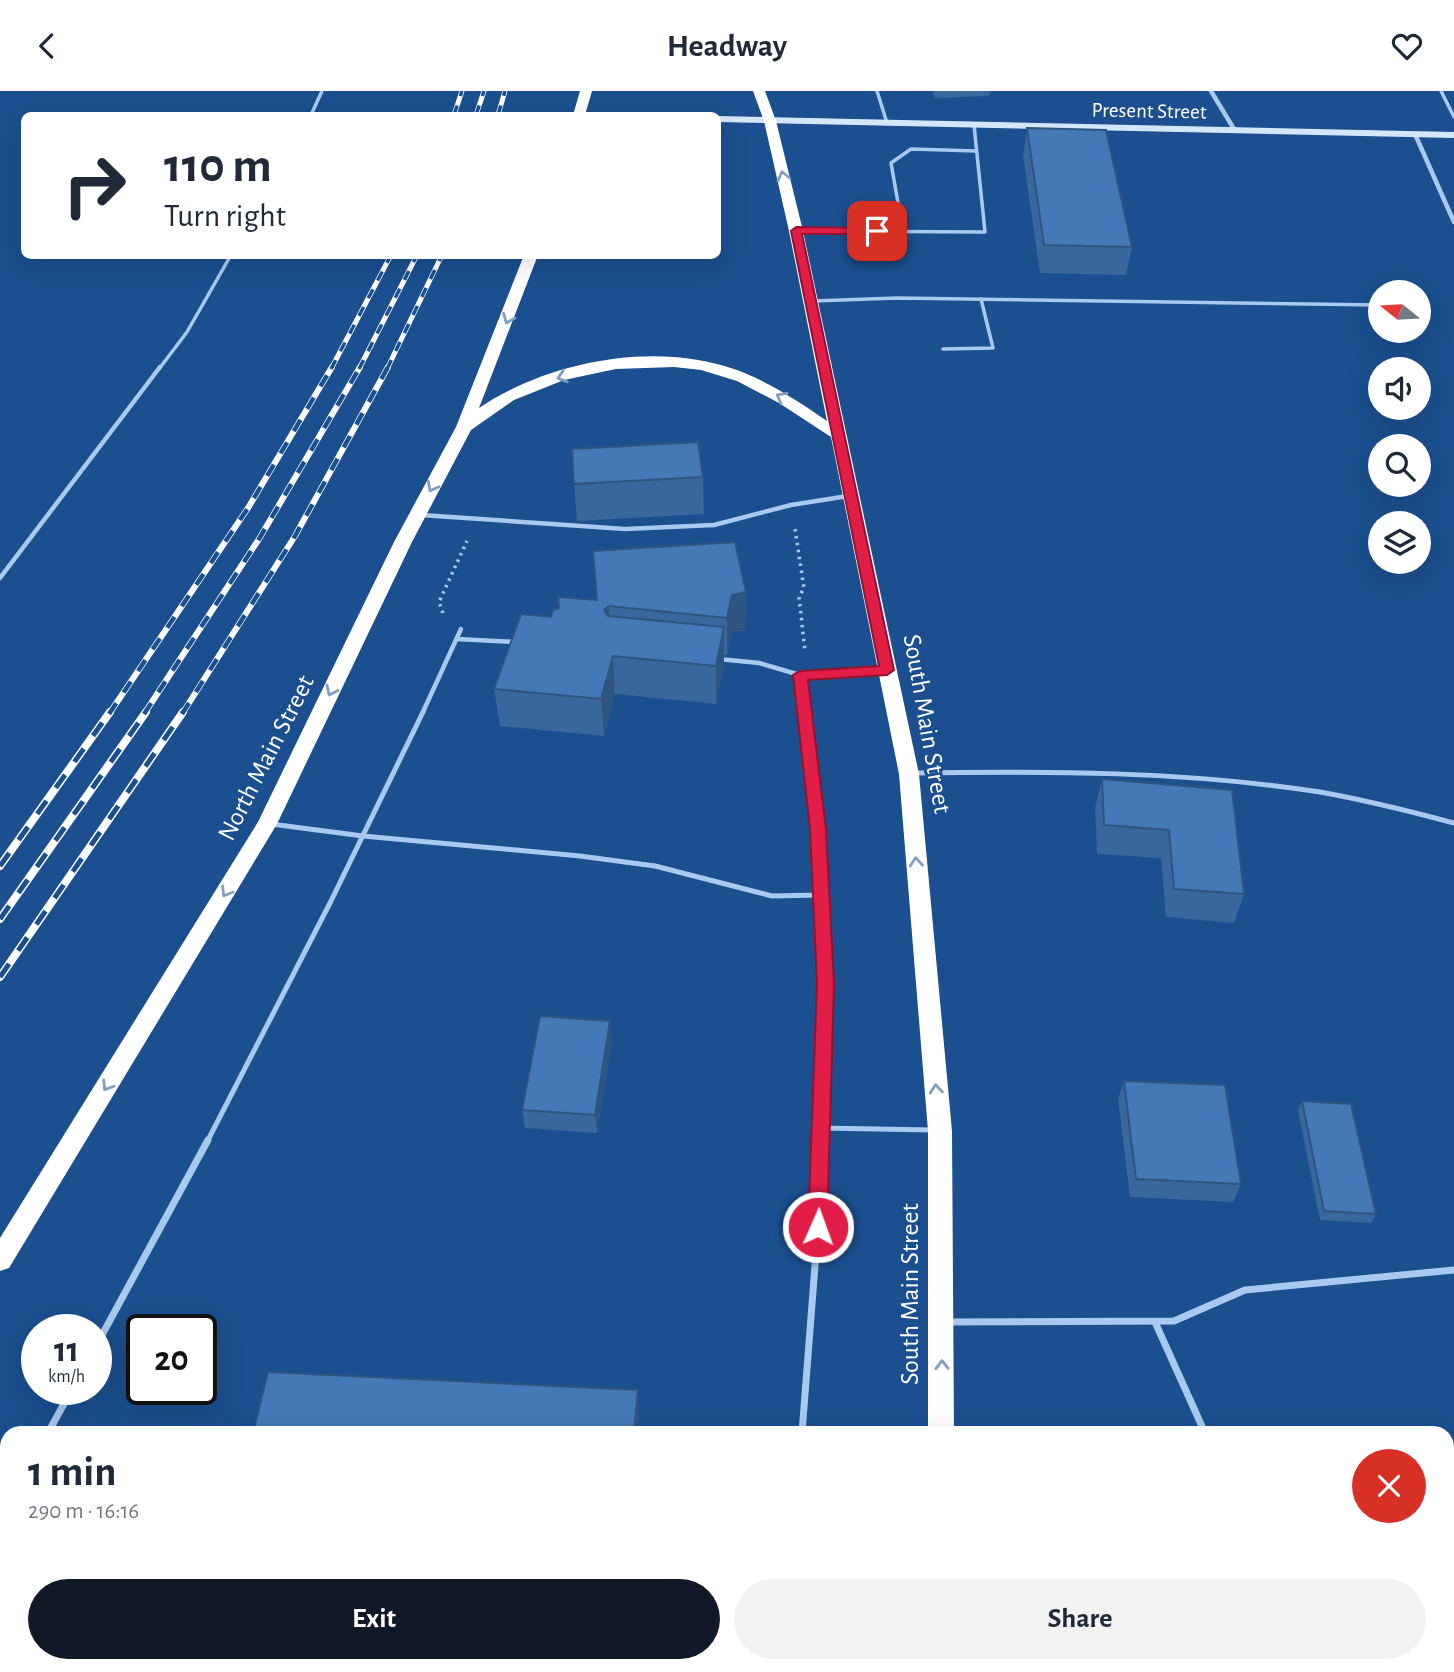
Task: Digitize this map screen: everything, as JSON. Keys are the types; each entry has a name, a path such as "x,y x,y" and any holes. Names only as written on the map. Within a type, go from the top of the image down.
{"highway":[{"path":"581,112 586,91"},
{"name":"South Main Street","path":"759,91 770,121 796,231 909,773 940,1131 941,1426"},
{"name":"North Main Street","path":"0,1260 268,824 418,514 464,427 529,259"},
{"path":"464,427 508,397 564,375 614,365 677,362 725,371 782,397 838,435"}],"street":[{"path":"1211,91 1234,129"},
{"name":"Present Street","path":"721,119 1454,135"},
{"path":"1415,134 1454,222"}],"lane":[{"path":"312,112 322,91"},
{"path":"877,91 887,123"},
{"path":"1441,91 1454,117"},
{"path":"796,231 985,232 974,125"},
{"path":"904,231 891,163 911,149 976,151"},
{"path":"0,578 187,332 229,259"},
{"path":"810,301 981,299 1368,305"},
{"path":"943,349 993,348 981,299"},
{"path":"418,514 625,529 714,525 791,505 851,496"},
{"path":"112,1317 220,1121 363,837 461,629"},
{"path":"457,639 520,642"},
{"path":"705,658 759,663 800,675 887,670"},
{"path":"800,675 818,829 826,984 818,1227 803,1426"},
{"path":"909,773 999,771 1153,775 1305,790 1454,823"},
{"path":"268,824 363,837 618,861 655,866 772,896 821,895"},
{"path":"820,1128 940,1131"},
{"path":"941,1322 1174,1321 1245,1290 1454,1270"},
{"path":"1155,1322 1202,1426"},
{"path":"52,1426 63,1405"}],"path":[{"path":"791,505 804,588 799,597 805,650 800,675"},
{"path":"461,629 444,618 439,602 477,519"}],"building":[{"path":"1027,128 1106,130 1132,247 1044,245"},
{"path":"698,442 703,477 574,484 572,449"},
{"path":"735,542 746,592 732,595 727,618 609,606 604,610 608,616 724,627 716,666 613,656 601,699 494,689 521,614 551,617 553,610 559,608 558,597 597,600 593,551"},
{"path":"1102,779 1232,790 1244,894 1174,889 1169,830 1104,825"},
{"path":"540,1016 610,1021 595,1115 522,1110"},
{"path":"1124,1081 1225,1085 1241,1184 1136,1179"},
{"path":"1302,1101 1351,1104 1376,1214 1324,1211"},
{"path":"268,1372 638,1390 635,1426 255,1426"}],"railway":[{"path":"455,112 462,91"},
{"path":"477,112 484,91"},
{"path":"499,112 505,91"},
{"path":"331,369 389,259"},
{"path":"359,369 415,259"},
{"path":"388,368 440,259"},
{"path":"109,714 248,508 332,367"},
{"path":"144,714 259,539 360,367"},
{"path":"182,714 295,536 388,368"},
{"path":"0,866 110,712"},
{"path":"0,919 146,712"},
{"path":"0,977 183,712"}],"route":[{"path":"818,1227 826,984 818,829 800,675 887,670 796,231 877,231"}]}
